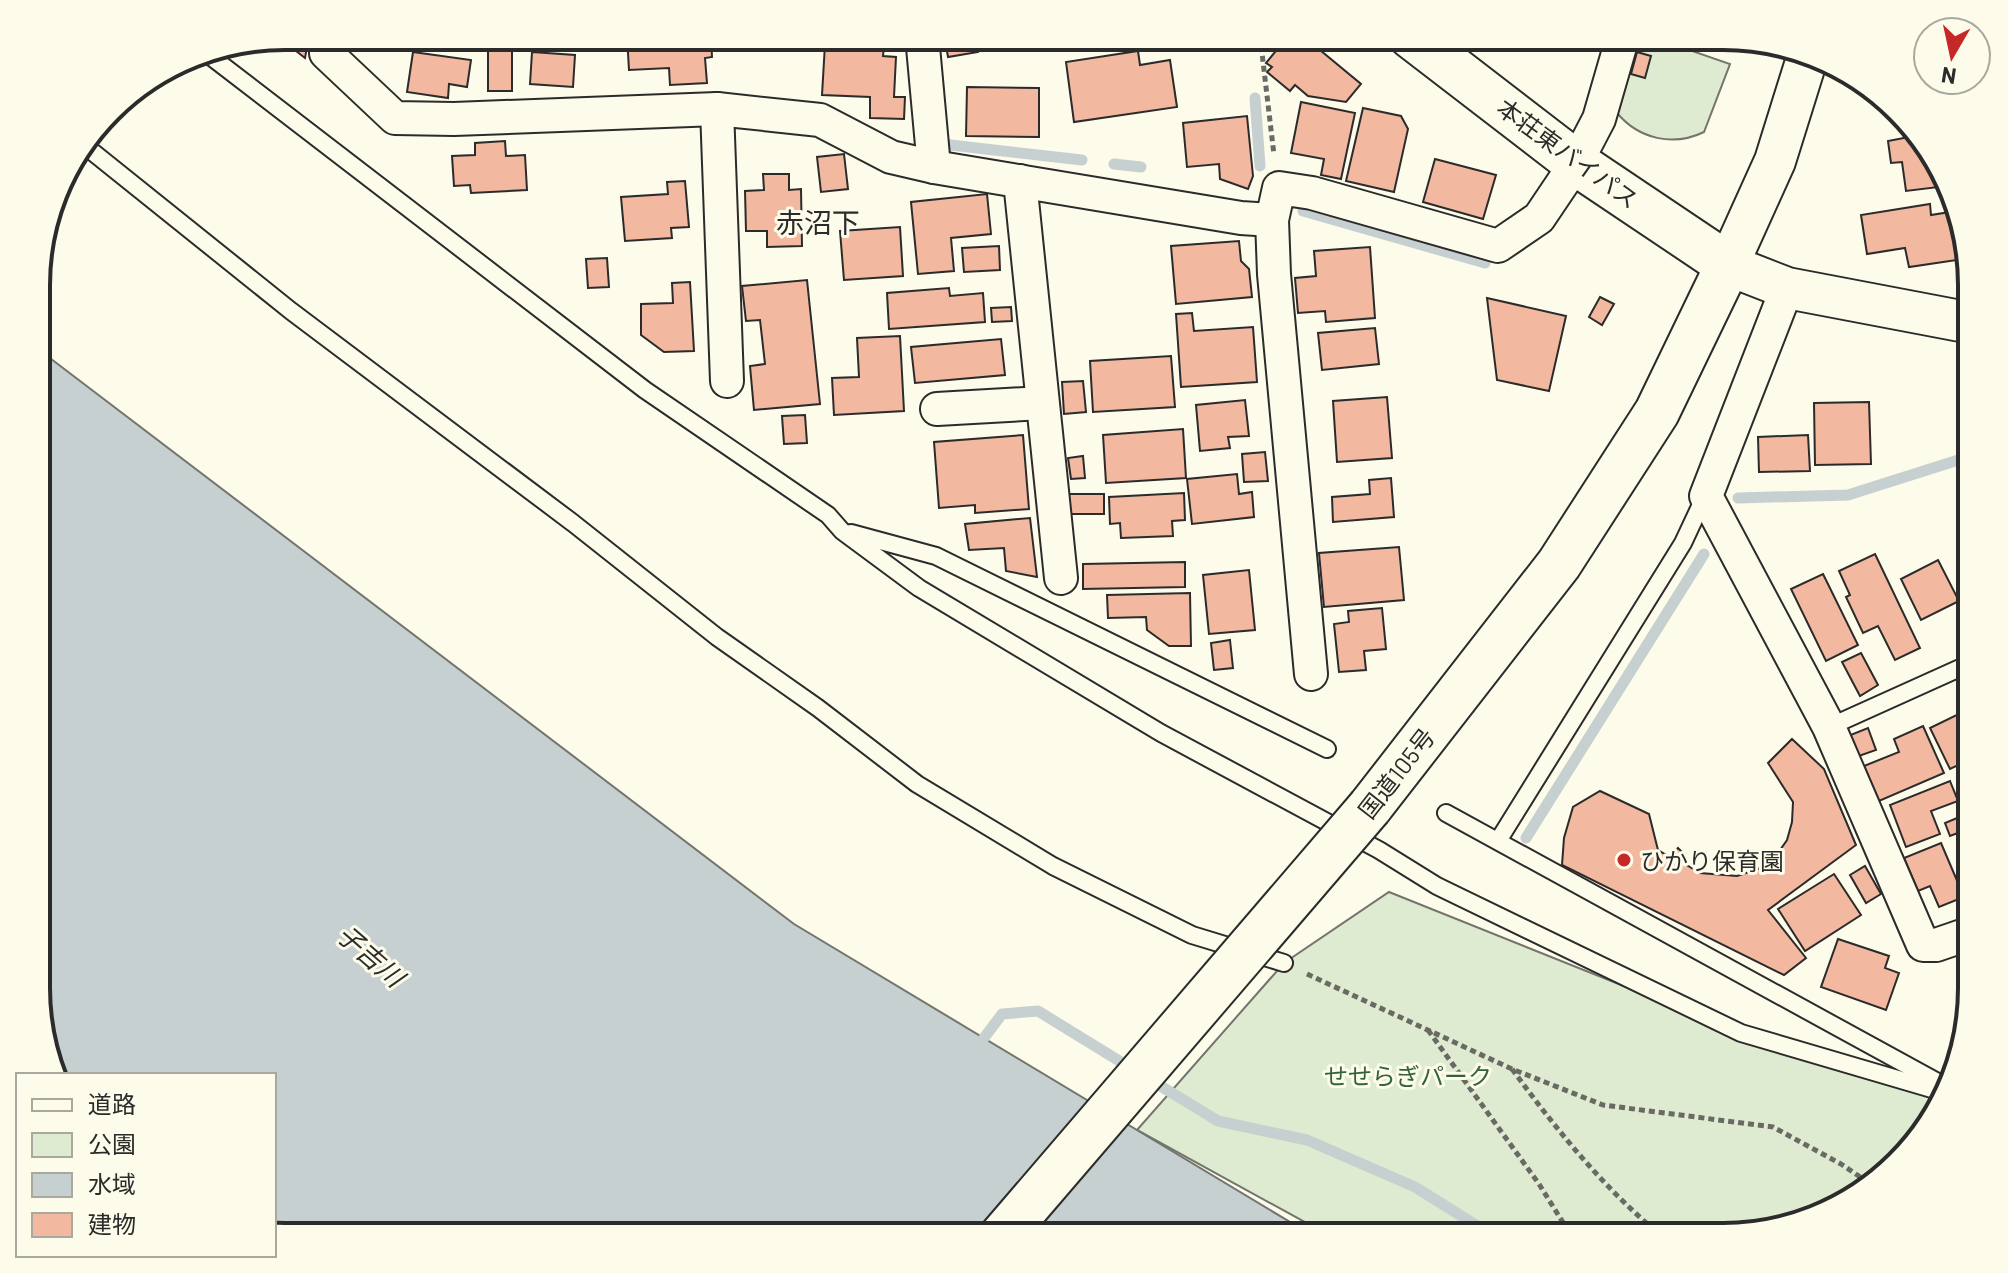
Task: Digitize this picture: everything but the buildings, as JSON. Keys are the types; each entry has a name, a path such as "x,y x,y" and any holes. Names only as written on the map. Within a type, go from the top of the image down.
{"highway":[{"name":"本荘東バイパス","path":"1429,50 1576,163 1728,265"},
{"name":"国道105号","path":"1013,1222 1370,807 1559,564 1657,412 1728,265"}],"street":[{"path":"1311,674 1274,274 1272,220 1279,188 1312,193 1498,246 1539,218 1576,163 1599,119 1619,50"},
{"path":"326,51 395,118 454,119 717,109 820,120 891,157 934,167 1241,218 1272,220"},
{"path":"923,51 934,167"},
{"path":"1805,65 1775,161 1728,265 1787,288 1957,320"},
{"path":"717,109 727,381"},
{"path":"1020,181 1061,578"},
{"path":"1787,288 1706,496 1829,727 1923,945 1936,945 1957,938"},
{"path":"937,409 1042,403"}],"lane":[{"path":"216,60 645,390 828,515 842,531 919,588 1161,733 1342,830 1437,886 1741,1033 1935,1090"},
{"path":"92,151 291,311 573,523 717,637 818,708 917,784 1053,866 1192,935 1284,963"},
{"path":"1498,841 1683,543 1706,496"},
{"path":"842,531 936,556 1327,749"},
{"path":"1829,727 1957,669"},
{"path":"1446,813 1938,1083"}],"path":[{"path":"1262,50 1279,188"},
{"path":"1284,963 1512,1069 1603,1105 1773,1127 1862,1178"},
{"path":"1428,1030 1539,1184 1563,1222"},
{"path":"1512,1069 1559,1132 1645,1222"}],"green space":[{"path":"1633,50 1690,50 1730,64 1704,132 1680,139 1657,138 1636,129 1617,113"},
{"name":"せせらぎパーク","path":"1389,892 1741,1033 1935,1089 1900,1143 1866,1175 1841,1192 1813,1205 1769,1218 1739,1222 1305,1222 1137,1130 1284,963"}],"water":[{"name":"子吉川","path":"50,358 794,924 1291,1222 276,1222 276,1073 66,1073 58,1049 50,988"}],"waterway":[{"path":"1255,98 1260,166"},
{"path":"942,137 942,144 1082,160"},
{"path":"1114,164 1141,167"},
{"path":"1303,211 1485,263"},
{"path":"1738,498 1848,495 1957,460"},
{"path":"1526,838 1704,554"},
{"path":"984,1038 1002,1014 1038,1011 1134,1070"},
{"path":"1149,1079 1218,1121 1307,1140 1415,1187 1471,1222"}],"place":[{"name":"ひかり保育園","path":"1624,860"}],"district":[{"name":"赤沼下","path":"818,222"}]}
